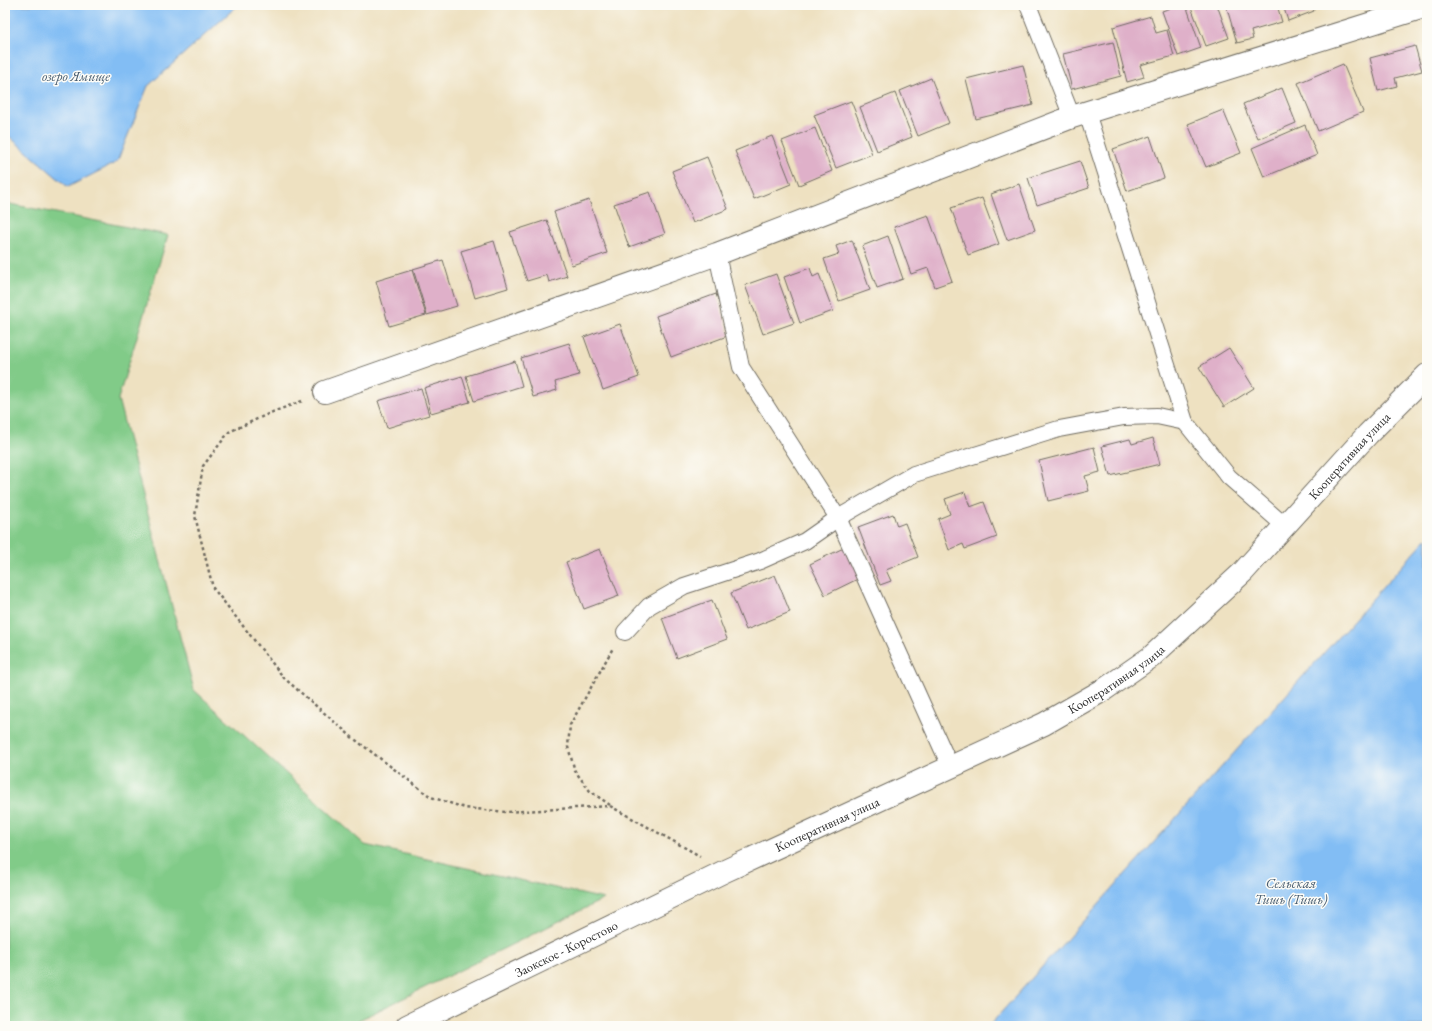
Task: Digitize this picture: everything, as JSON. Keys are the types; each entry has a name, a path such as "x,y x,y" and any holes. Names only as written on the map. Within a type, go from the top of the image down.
{"street":[{"path":"325,392 717,254 1080,115 1427,6"},
{"name":"Кооперативная улица","path":"724,871 1044,724 1104,689 1151,657 1243,572 1368,434 1427,375"},
{"name":"Заокское - Коростово","path":"407,1026 724,871"}],"lane":[{"path":"1028,5 1080,115 1185,422 1229,477 1284,526"},
{"path":"717,254 741,367 838,518 950,766"},
{"path":"626,632 649,606 684,586 760,561 805,541 838,518 914,474 1060,429 1124,417 1157,416 1185,422"}],"path":[{"path":"325,392 270,413 230,432 202,466 195,516 213,588 284,678 354,738 432,797 465,808 506,812 610,806"},
{"path":"626,632 611,651 570,725 568,747 575,771 590,791 610,806 724,871"}],"green space":[{"path":"5,203 168,235 118,399 194,690 365,845 604,899 347,1026 11,1026 10,1022 5,1020"}],"water":[{"name":"озеро Ямище","path":"5,5 238,5 148,86 117,162 68,187 5,133"},
{"name":"Сельская Тишь (Тишь)","path":"1427,538 1427,1026 989,1026"}],"building":[{"path":"1180,5 1186,5 1201,48 1178,56 1162,11"},
{"path":"1197,5 1217,5 1229,38 1206,46 1191,7"},
{"path":"1226,5 1277,5 1282,22 1251,31 1253,39 1237,43"},
{"path":"1283,5 1312,5 1314,11 1288,21"},
{"path":"1151,16 1156,33 1167,30 1174,56 1140,65 1144,77 1127,82 1113,27"},
{"path":"1113,42 1121,76 1072,89 1063,54"},
{"path":"1415,46 1422,71 1395,78 1397,86 1378,91 1370,58"},
{"path":"1343,64 1363,112 1318,131 1298,83"},
{"path":"1023,65 1033,105 976,119 966,79"},
{"path":"931,78 949,123 918,136 900,91"},
{"path":"1282,88 1296,123 1258,139 1243,104"},
{"path":"895,93 912,137 877,151 860,107"},
{"path":"851,101 872,154 836,168 814,115"},
{"path":"1223,110 1241,153 1206,167 1188,124"},
{"path":"1305,125 1317,155 1264,177 1252,148"},
{"path":"815,128 832,171 799,185 782,141"},
{"path":"772,136 791,184 754,199 735,151"},
{"path":"1150,136 1164,178 1127,191 1113,149"},
{"path":"707,157 728,209 693,223 672,171"},
{"path":"1080,161 1089,188 1037,205 1028,178"},
{"path":"1019,184 1035,230 1007,240 991,194"},
{"path":"650,192 665,234 629,247 614,204"},
{"path":"982,198 999,244 968,255 951,208"},
{"path":"589,200 607,253 572,265 554,212"},
{"path":"928,215 952,281 935,287 928,268 911,274 894,227"},
{"path":"547,220 567,276 549,282 547,275 527,281 510,232"},
{"path":"888,236 903,279 877,288 862,246"},
{"path":"852,240 870,290 839,301 824,259 839,254 836,246"},
{"path":"494,241 508,288 475,298 461,251"},
{"path":"443,260 457,306 427,315 413,269"},
{"path":"810,268 813,277 819,274 833,311 800,323 784,277"},
{"path":"412,270 426,315 389,326 376,281"},
{"path":"776,274 794,323 763,334 745,285"},
{"path":"716,294 730,335 671,357 656,316"},
{"path":"620,324 639,377 603,390 584,337"},
{"path":"569,343 579,375 555,382 557,390 533,397 521,358"},
{"path":"1229,348 1254,388 1224,407 1199,367"},
{"path":"515,361 522,386 474,401 466,376"},
{"path":"462,376 470,402 431,413 424,388"},
{"path":"421,388 429,415 387,428 378,401"},
{"path":"1153,438 1160,464 1110,476 1102,446 1130,439 1132,444"},
{"path":"1094,447 1100,472 1085,476 1089,491 1048,501 1039,461"},
{"path":"965,492 970,507 984,502 997,537 965,549 963,544 949,550 938,519 950,514 945,499"},
{"path":"893,514 897,526 905,523 918,557 886,570 891,581 880,585 858,527"},
{"path":"854,543 868,574 825,595 810,564"},
{"path":"600,549 619,596 584,609 566,562"},
{"path":"775,575 790,612 746,630 731,593"},
{"path":"712,600 727,639 677,658 662,618"}]}
